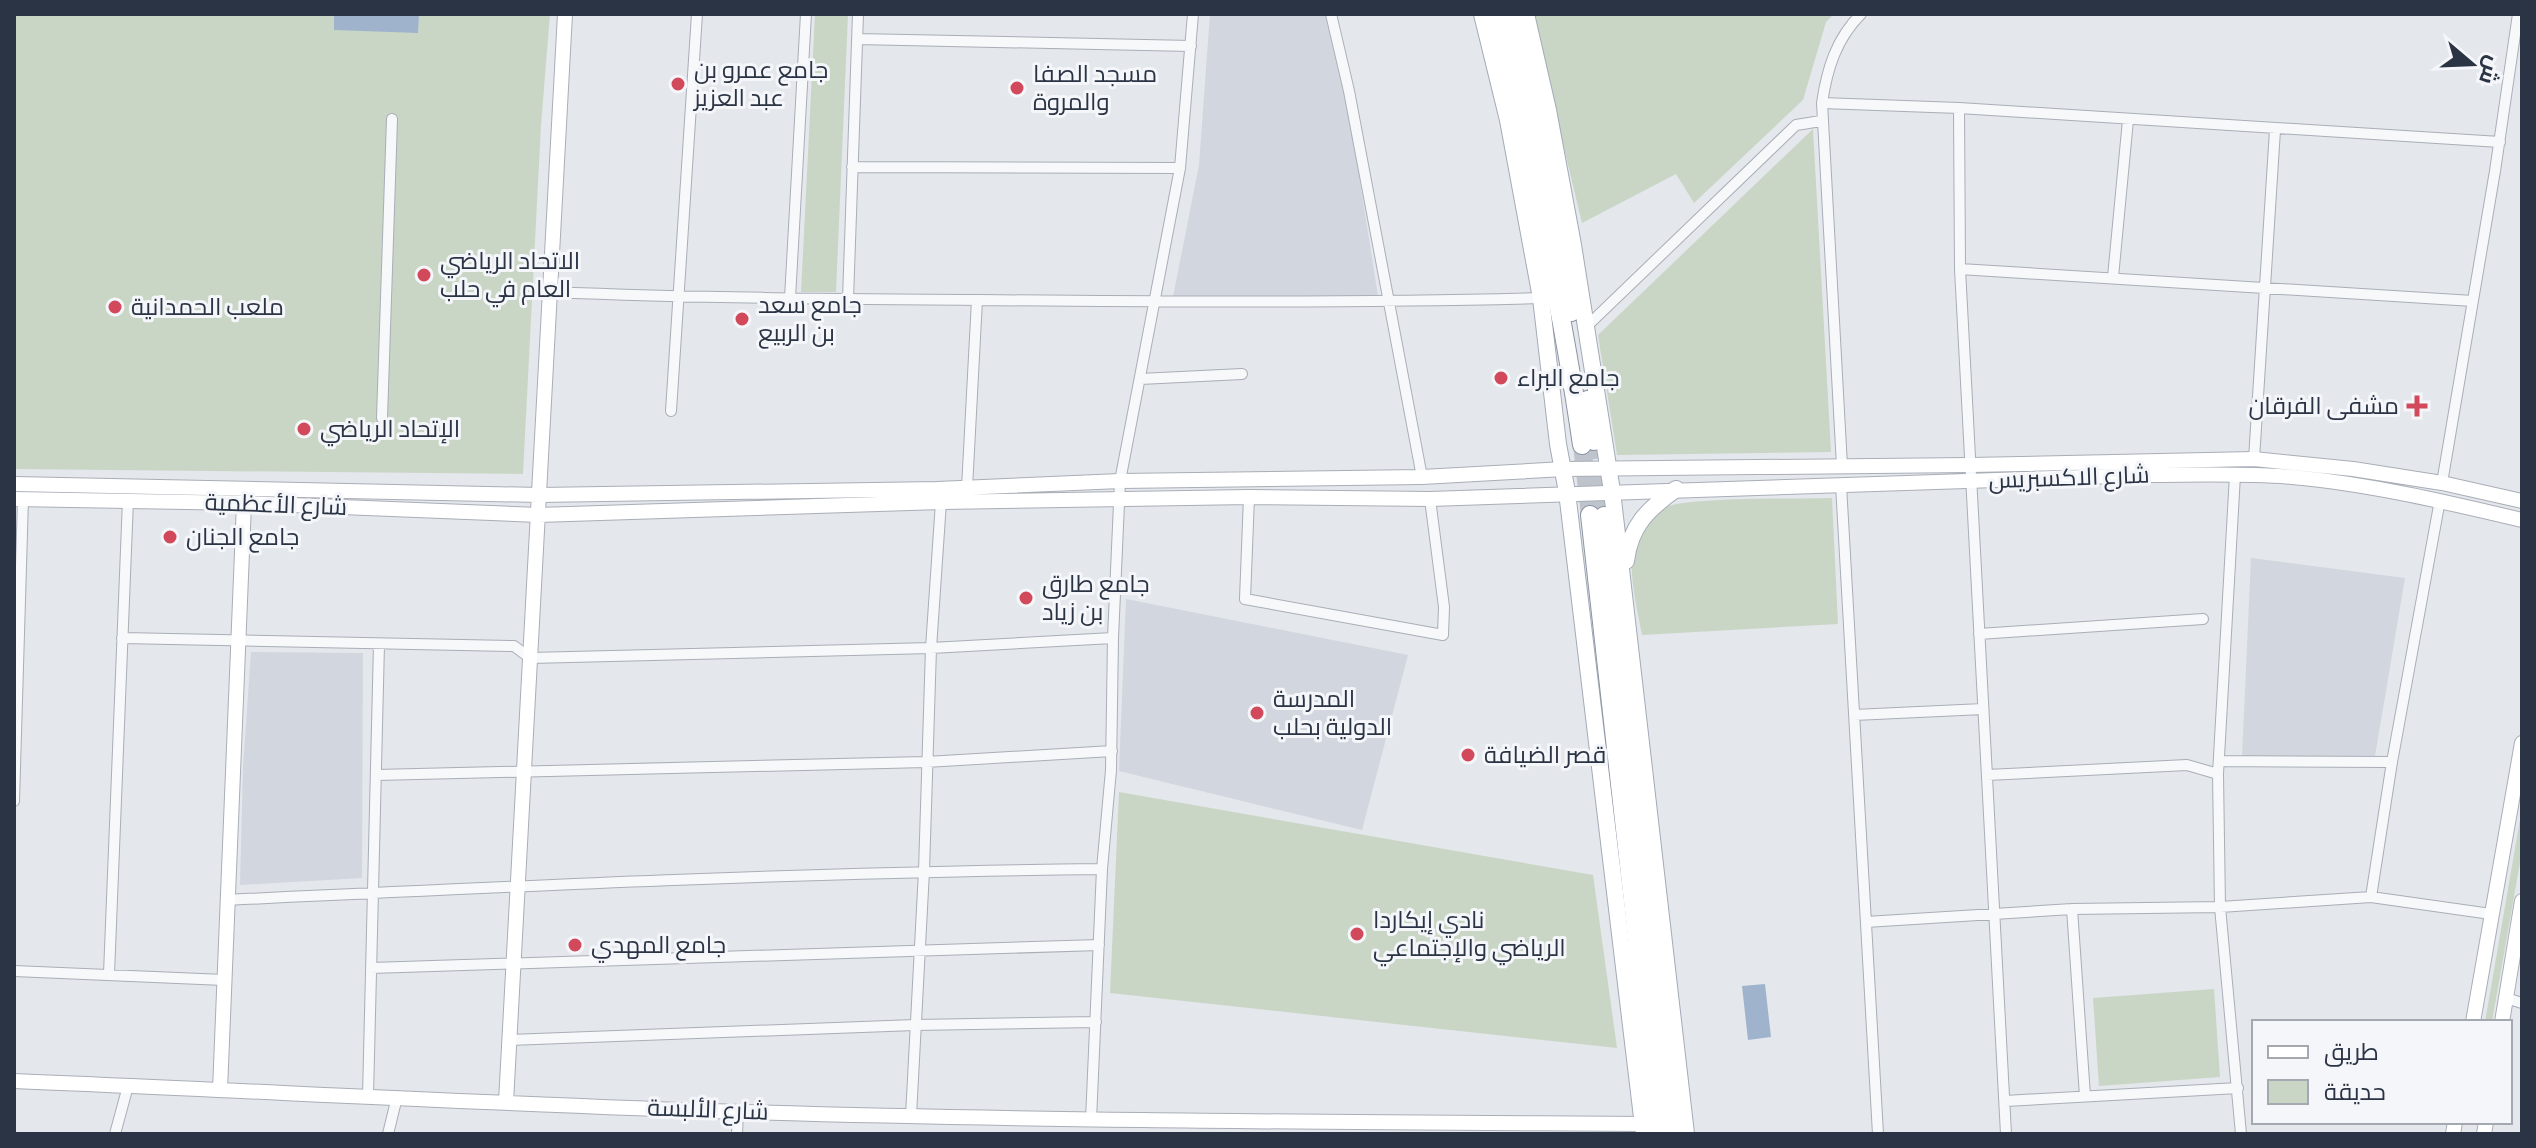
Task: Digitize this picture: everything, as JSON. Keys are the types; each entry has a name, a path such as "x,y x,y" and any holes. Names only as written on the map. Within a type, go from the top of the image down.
{"highway":[{"path":"1496,14 1528,115"},
{"path":"1512,14 1569,355 1588,443"},
{"path":"1659,1134 1597,516 1675,1134"}],"main road":[{"path":"1482,14 1528,115 1585,328 1612,491 1686,1134"},
{"path":"1526,14 1528,115 1541,298 1643,1129"},
{"path":"1623,587 1628,547 1635,529 1653,506 1676,489"}],"street":[{"path":"506,1102 565,14"},
{"path":"671,411 697,14"},
{"path":"790,298 806,14"},
{"path":"848,299 858,14"},
{"path":"1091,1120 1102,869 1112,751 1120,481 1180,168 1193,14"},
{"path":"1331,14 1349,91 1422,477"},
{"path":"1842,466 1821,121 1827,68 1846,29 1861,14"},
{"path":"2442,483 2500,142 2518,14"},
{"path":"857,39 1191,46"},
{"path":"1822,103 1959,108 2500,142"},
{"path":"1959,108 1960,269 2006,1134"},
{"path":"382,418 392,119"},
{"path":"2113,277 2128,120"},
{"path":"1585,328 1796,125 1821,121"},
{"path":"2254,459 2275,130"},
{"path":"852,167 1180,168"},
{"path":"1960,269 2473,301"},
{"path":"550,292 679,297 1154,302 1388,302 1541,298"},
{"path":"967,488 977,300"},
{"path":"1140,379 1242,374"},
{"path":"14,484 539,495 1422,477 1564,469 2254,459 2353,469 2442,483 2522,501"},
{"path":"2235,475 2218,774 2220,907 2241,1134"},
{"name":"شارع الاكسبريس","path":"1119,499 1430,499 1567,492 2235,475 2343,483 2440,500 2522,520"},
{"path":"1841,485 1878,1134"},
{"path":"1249,497 1245,599 1443,635 1444,607 1430,499"},
{"path":"14,801 19,499"},
{"name":"شارع الأعظمية","path":"19,499 244,503 538,515 1119,499"},
{"path":"109,974 128,500"},
{"path":"2371,897 2392,762 2440,500"},
{"path":"911,1116 924,871 931,648 941,502"},
{"path":"220,1090 244,503"},
{"path":"1979,634 2203,619"},
{"path":"122,638 238,643 514,646 530,658 931,648 1113,638"},
{"path":"368,1096 379,644"},
{"path":"1854,715 1983,709"},
{"path":"2473,1020 2522,743"},
{"path":"376,775 926,762 1112,751"},
{"path":"2219,761 2392,762"},
{"path":"1987,775 2187,765 2218,774"},
{"path":"227,900 924,871 1102,869"},
{"path":"1866,922 2072,909 2220,907 2371,897 2491,914"},
{"path":"2072,909 2085,1096"},
{"path":"2502,1020 2521,911"},
{"path":"371,968 1099,945"},
{"path":"14,971 224,980"},
{"path":"2506,998 2522,1003"},
{"path":"509,1040 915,1025 1096,1022"},
{"name":"شارع الألبسة","path":"14,1081 738,1112 1643,1129"},
{"path":"115,1134 128,1086"},
{"path":"2005,1101 2238,1088"},
{"path":"388,1134 397,1097"},
{"path":"737,1134 738,1112"}],"shaded area":[{"path":"1210,14 1327,14 1346,92 1378,296 1173,297 1199,165"},
{"path":"2251,558 2405,578 2375,756 2242,756"},
{"name":"المدرسة الدولية بحلب","path":"1126,599 1408,655 1362,830 1119,771"},
{"path":"251,652 363,653 362,878 240,885 243,768"}],"green space":[{"path":"14,14 550,14 541,125 523,474 14,469"},
{"path":"815,14 848,14 836,292 801,292"},
{"path":"1532,14 1834,14 1826,22 1803,100 1694,203 1676,174 1582,223"},
{"path":"1813,129 1831,452 1617,455 1598,335"},
{"path":"1832,498 1838,624 1642,635 1634,589 1633,553 1640,534 1662,510 1696,502"},
{"name":"نادي إيكاردا الرياضي والإجتماعي","path":"1119,792 1593,875 1617,1048 1110,993"},
{"path":"2522,808 2522,851 2492,1020 2485,1020"},
{"path":"2214,989 2220,1077 2099,1086 2093,998"}],"water":[{"path":"334,14 419,14 418,33 334,30"},
{"path":"1765,984 1771,1037 1748,1040 1742,986"}],"tunnel":[{"path":"1594,441 1604,516"},
{"path":"1582,445 1590,515"}],"place":[{"name":"جامع عمرو بن عبد العزيز","path":"678,84"},
{"name":"مسجد الصفا والمروة","path":"1017,88"},
{"name":"الاتحاد الرياضي العام في حلب","path":"424,275"},
{"name":"ملعب الحمدانية","path":"115,307"},
{"name":"جامع سعد بن الربيع","path":"742,319"},
{"name":"جامع البراء","path":"1501,378"},
{"name":"مشفى الفرقان","path":"2417,406"},
{"name":"الإتحاد الرياضي","path":"304,429"},
{"name":"جامع الجنان","path":"170,537"},
{"name":"جامع طارق بن زياد","path":"1026,598"},
{"name":"المدرسة الدولية بحلب","path":"1257,713"},
{"name":"قصر الضيافة","path":"1468,755"},
{"name":"نادي إيكاردا الرياضي والإجتماعي","path":"1357,934"},
{"name":"جامع المهدي","path":"575,945"}]}
